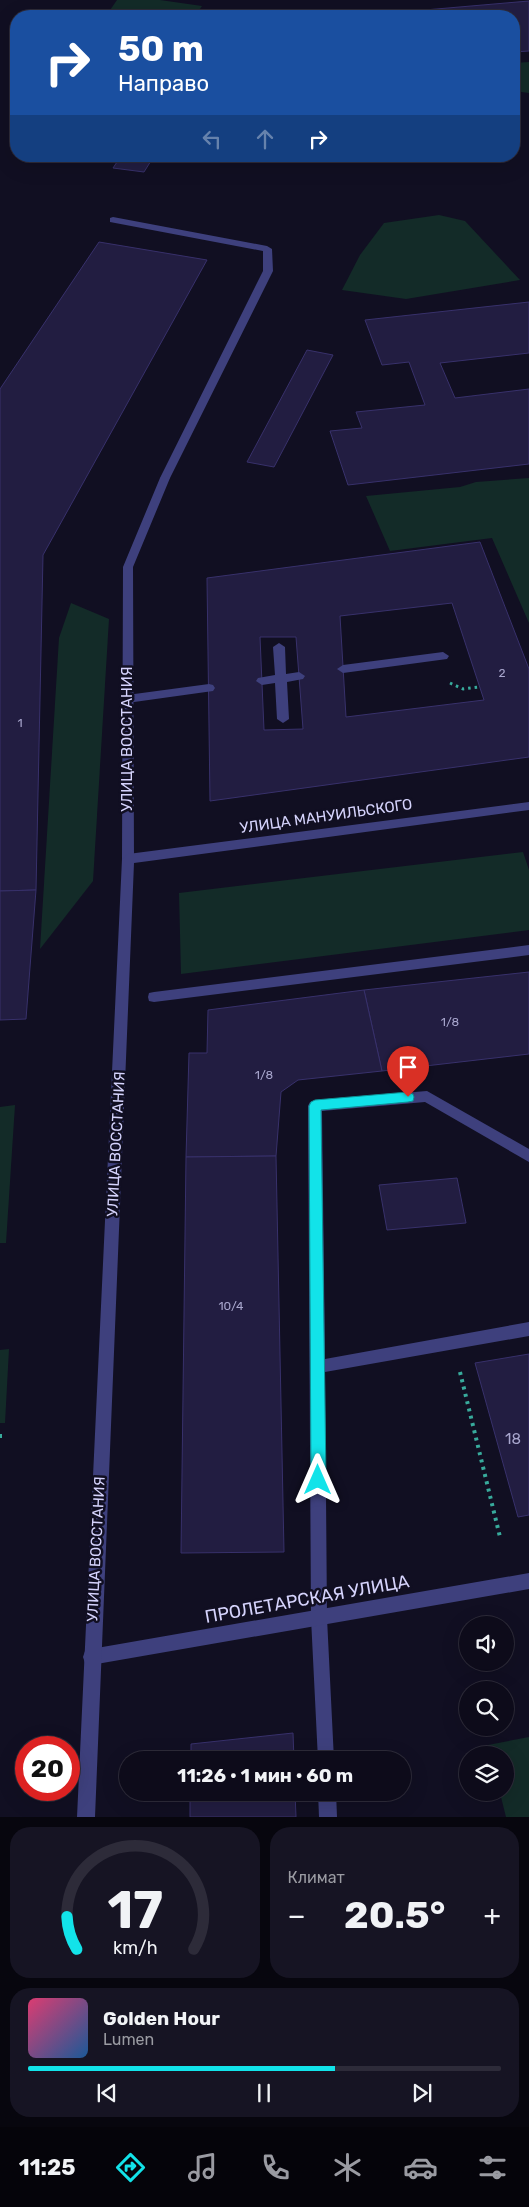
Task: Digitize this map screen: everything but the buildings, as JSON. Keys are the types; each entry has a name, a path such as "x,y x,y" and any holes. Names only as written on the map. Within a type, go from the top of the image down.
{"street":[{"name":"УЛИЦА ВОССТАНИЯ","path":"86,1817 91,1657 128,859 128,567 165,478 268,271 267,249 113,220"},
{"path":"278,647 283,719"},
{"path":"343,670 443,656"},
{"path":"262,681 299,676"},
{"path":"128,699 209,688"},
{"name":"УЛИЦА МАНУИЛЬСКОГО","path":"128,859 529,806"},
{"path":"154,997 529,950"},
{"path":"326,1751 319,1618 315,1106 427,1096 529,1156"},
{"path":"318,1368 529,1329"},
{"name":"ПРОЛЕТАРСКАЯ УЛИЦА","path":"91,1657 529,1581"},
{"path":"327,1801 328,1817"}],"path":[{"path":"454,1343 500,1537"}],"green space":[{"path":"117,0 160,0 202,6 199,10 110,10"},
{"path":"529,62 529,93 520,92 520,63"},
{"path":"439,215 465,221 520,280 406,299 342,290 360,255 384,223"},
{"path":"529,478 529,623 492,538 390,551 366,496 460,487 476,482"},
{"path":"71,603 109,619 93,881 40,949 59,638"},
{"path":"523,852 529,870 529,930 181,974 179,893"},
{"path":"15,1105 6,1243 0,1243 0,1107"},
{"path":"9,1349 5,1423 0,1423 0,1350"},
{"path":"529,1737 529,1817 506,1817 502,1801 514,1801 514,1746 488,1745"}],"route":[{"path":"318,1480 315,1106 408,1097"}]}
